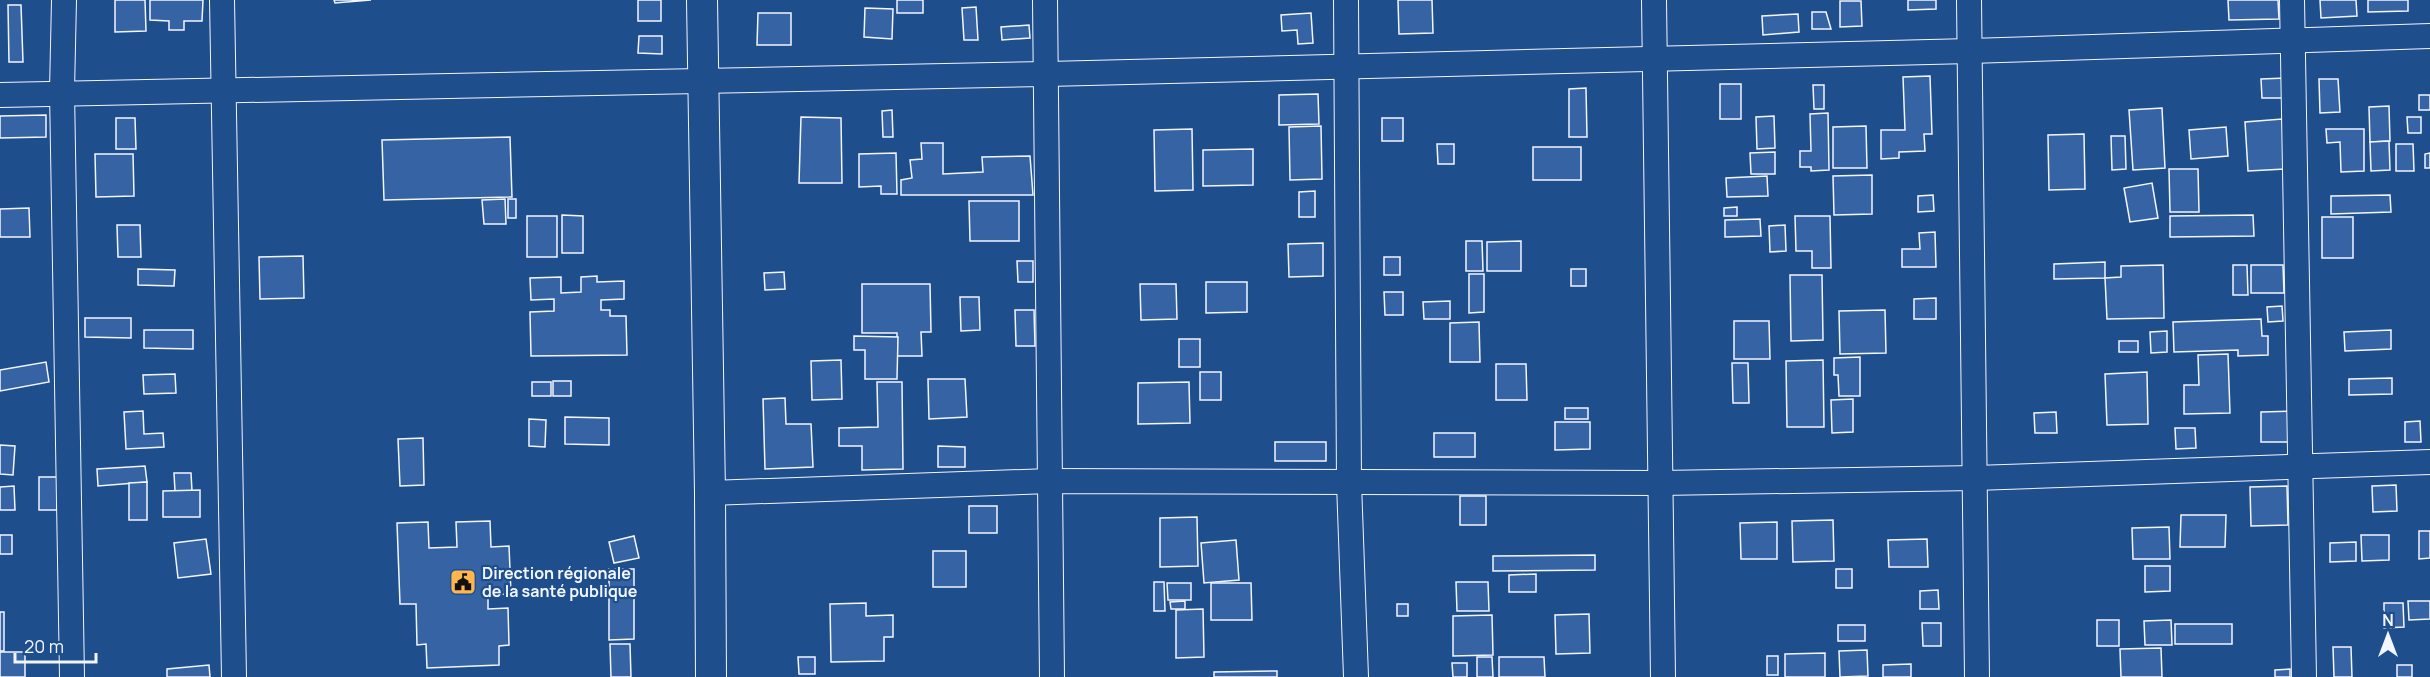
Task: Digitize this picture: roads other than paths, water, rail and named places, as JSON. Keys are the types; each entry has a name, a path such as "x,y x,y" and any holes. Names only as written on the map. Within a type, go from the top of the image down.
{"street":[{"path":"64,0 62,91 72,677"},
{"path":"222,0 234,677"},
{"path":"702,0 711,677"},
{"path":"1045,0 1052,677"},
{"path":"1346,0 1349,483 1356,677"},
{"path":"1654,0 1663,677"},
{"path":"1969,0 1977,677"},
{"path":"2292,0 2304,677"},
{"path":"0,94 62,91 1047,74 1348,64 1970,51 2430,36"},
{"path":"710,493 1050,481 1660,483 1975,478 2430,462"}],"place":[{"name":"Direction régionale de la santé publique","path":"463,582"}]}
